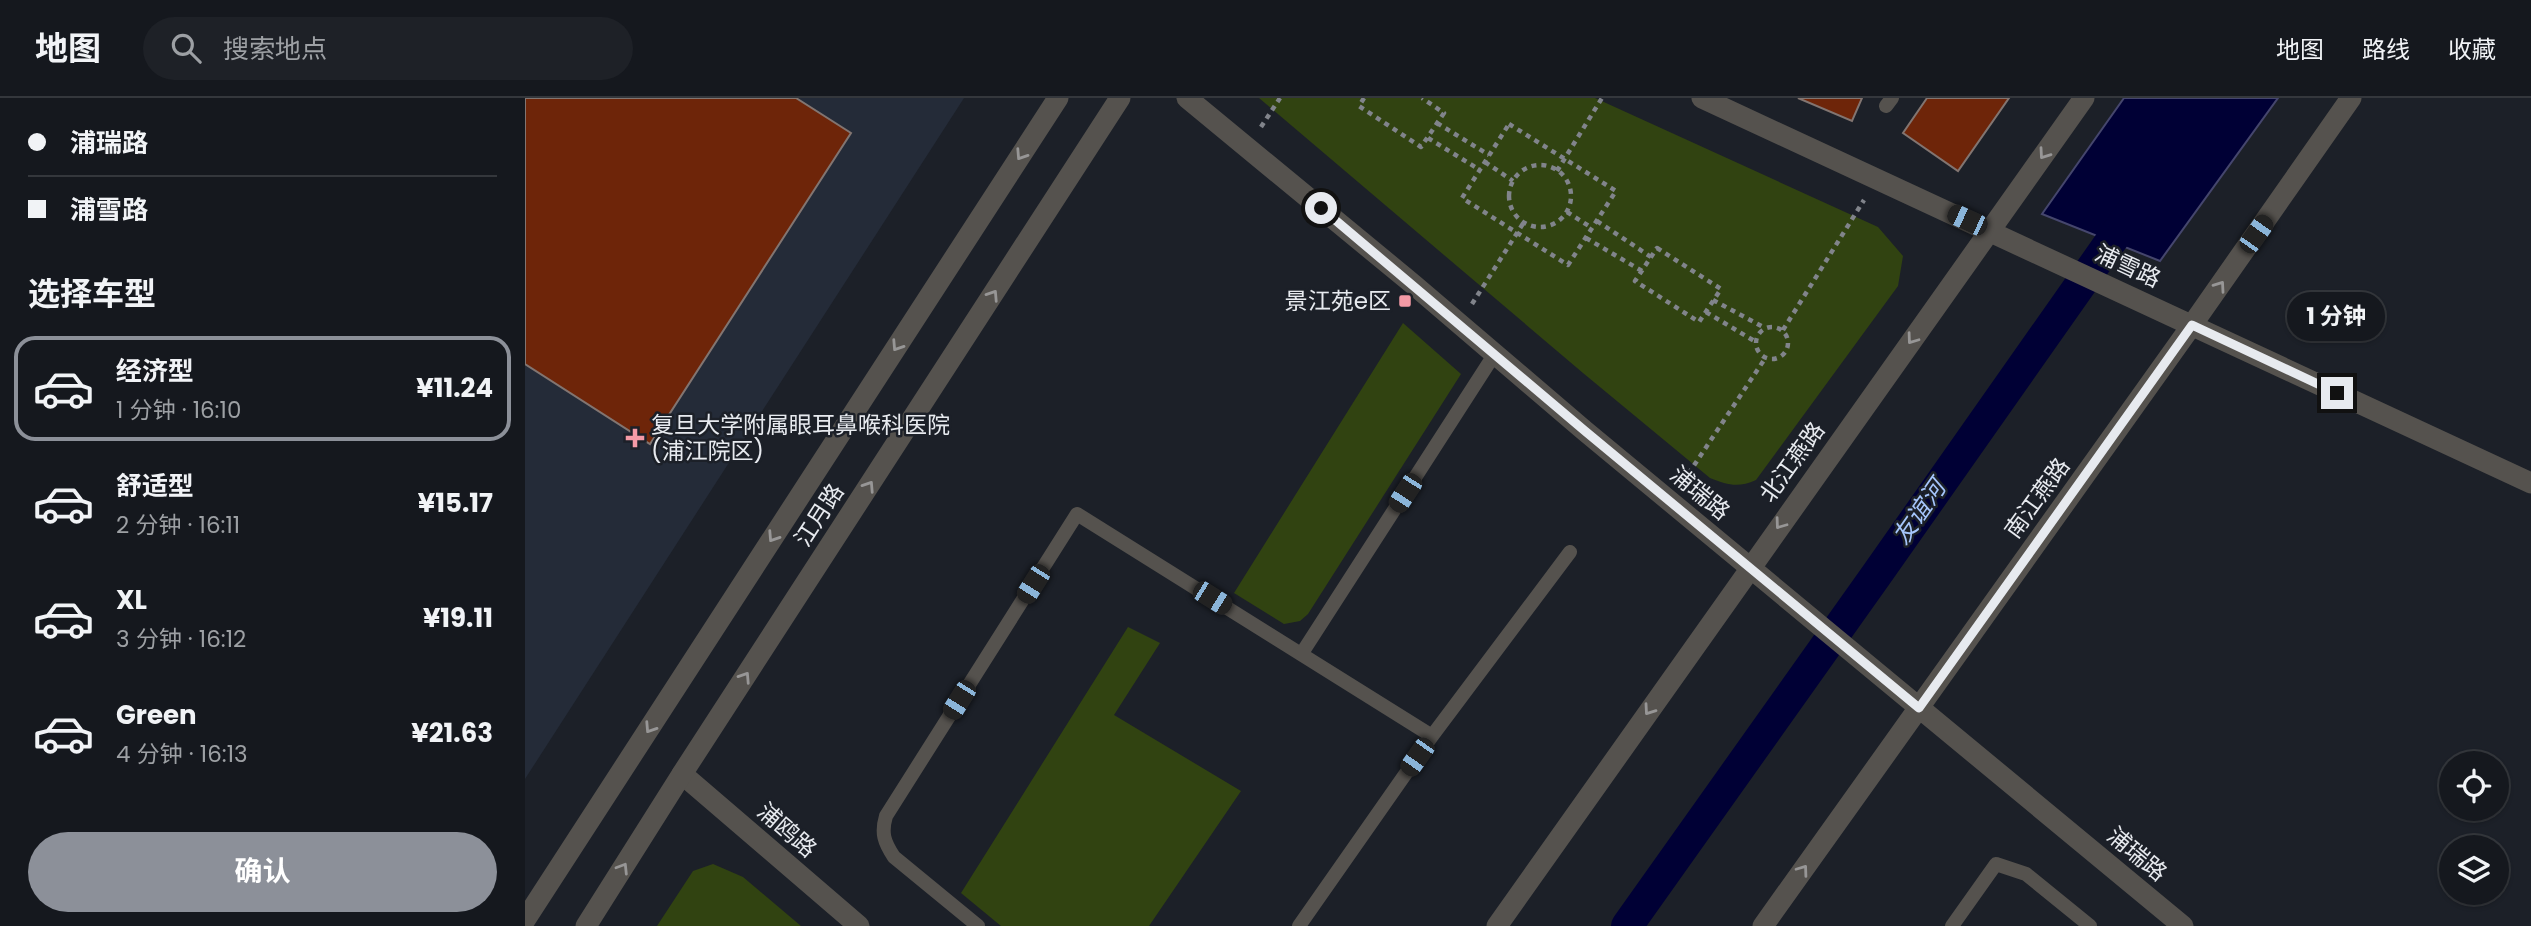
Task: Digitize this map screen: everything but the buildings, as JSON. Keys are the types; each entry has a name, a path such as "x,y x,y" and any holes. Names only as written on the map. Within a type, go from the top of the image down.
{"street":[{"name":"江月路","path":"525,920 1058,98"},
{"name":"江月路","path":"586,926 1120,98"},
{"name":"浦瑞路","path":"1187,98 2183,926"},
{"name":"浦雪路","path":"1702,98 1725,103 1877,179 2531,483"},
{"name":"北江燕路","path":"1497,926 2084,98"},
{"name":"南江燕路","path":"1763,926 2351,98"},
{"name":"浦鸥路","path":"682,774 859,926"}],"lane":[{"path":"1302,653 1494,355"},
{"path":"973,924 894,857 885,843 882,831 886,816 1077,514 1432,736"},
{"path":"1299,926 1432,736 1570,552"},
{"path":"1952,926 1996,864 2026,874 2090,926"}],"path":[{"path":"1247,148 1280,98"},
{"path":"1364,98 1359,106 1422,147 1444,113 1422,98"},
{"path":"1557,171 1602,98"},
{"path":"1437,123 1489,155"},
{"path":"1510,124 1564,159 1615,191 1569,265 1462,198 1510,124"},
{"path":"1428,138 1480,170"},
{"path":"1485,162 1513,181"},
{"path":"1546,165 1557,171 1569,182 1572,194 1567,212 1555,223 1540,227 1524,222 1510,205 1513,181 1520,172 1531,166 1546,165"},
{"path":"1783,330 1877,179"},
{"path":"1567,212 1592,228"},
{"path":"1597,220 1651,257"},
{"path":"1458,325 1524,222"},
{"path":"1586,238 1641,271"},
{"path":"1657,248 1721,289 1699,322 1636,281 1651,257 1657,248"},
{"path":"1713,300 1765,328"},
{"path":"1706,312 1756,342"},
{"path":"1774,326 1783,330 1789,342 1786,351 1777,358 1766,357 1759,352 1757,337 1765,328 1774,326"},
{"path":"1670,502 1766,357"}],"shaded area":[{"name":"复旦大学附属眼耳鼻喉科医院 (浦江院区)","path":"525,98 964,98 525,779"},
{"path":"2124,98 2278,98 2160,261 2042,214"}],"green space":[{"path":"1259,98 1595,98 1878,227 1903,256 1898,286 1756,480 1738,485 1722,482 1710,478 1583,373"},
{"path":"1403,323 1461,374 1308,614 1300,621 1284,624 1234,593"},
{"path":"1128,627 1160,643 1114,715 1241,791 1149,926 1001,926 961,893"},
{"path":"713,864 743,877 801,926 657,926 693,871"}],"waterway":[{"name":"友谊河","path":"1627,926 2135,207"}],"place":[{"name":"景江苑e区","path":"1405,301"},
{"name":"复旦大学附属眼耳鼻喉科医院 (浦江院区)","path":"635,438"}],"route":[{"path":"1321,208 1919,708 2192,325 2337,393"}]}
